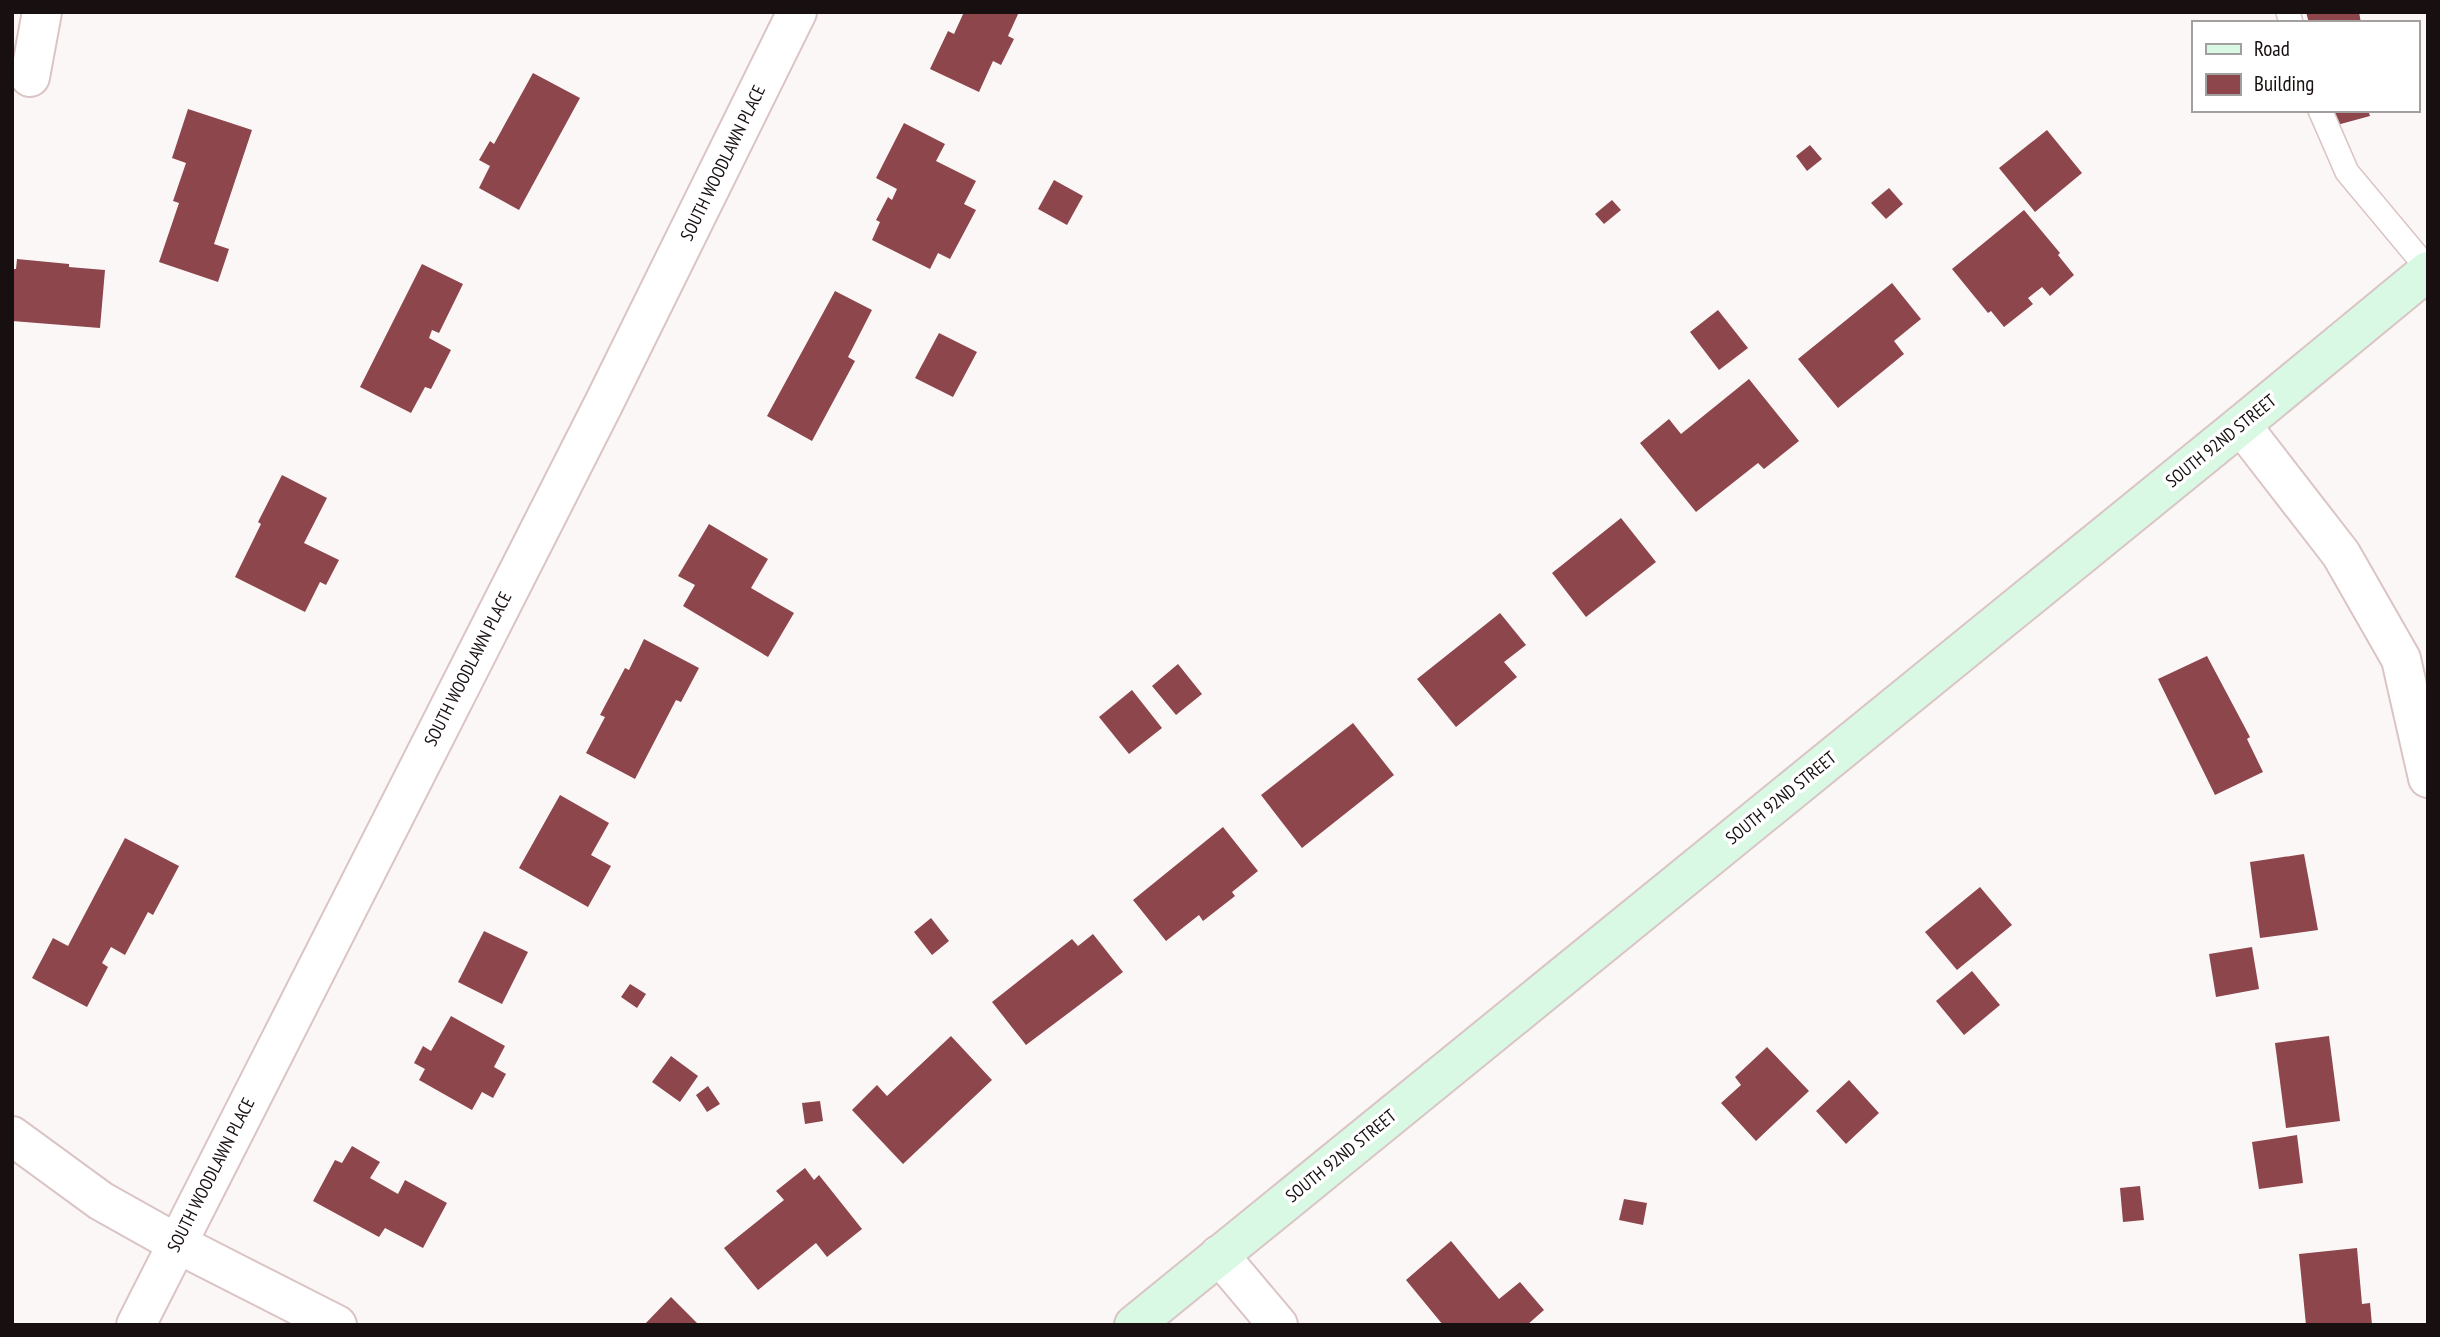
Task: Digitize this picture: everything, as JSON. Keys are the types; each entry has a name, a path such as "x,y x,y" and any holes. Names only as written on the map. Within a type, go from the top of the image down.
{"main road":[{"name":"SOUTH 92ND STREET","path":"1134,1325 2428,270"}],"street":[{"path":"30,78 42,12"},
{"name":"SOUTH WOODLAWN PLACE","path":"136,1325 604,403 797,12"},
{"path":"2241,425 2341,554 2400,659 2428,778"},
{"path":"12,1136 101,1201 176,1243 337,1325"},
{"path":"1219,1255 1278,1325"}],"lane":[{"path":"2321,112 2347,172 2428,270"}],"building":[{"path":"964,12 1019,12 1008,36 1014,39 1001,65 993,61 979,92 930,69 948,31 954,34"},
{"path":"2306,12 2359,12 2361,21 2308,21"},
{"path":"533,73 580,98 519,210 479,188 490,166 479,160 490,141 494,144"},
{"path":"188,109 252,130 214,244 229,249 218,282 159,262 179,203 173,201 186,163 172,158"},
{"path":"2334,112 2369,112 2370,116 2337,125"},
{"path":"904,123 945,144 936,161 976,181 964,204 976,210 950,259 938,253 930,269 872,240 880,222 876,220 888,197 892,200 897,189 876,178"},
{"path":"2047,130 2082,173 2035,212 1999,168"},
{"path":"1810,145 1822,159 1807,171 1796,156"},
{"path":"1054,180 1083,196 1067,225 1038,209"},
{"path":"1889,188 1903,204 1886,219 1871,203"},
{"path":"1612,200 1621,210 1604,224 1595,214"},
{"path":"2024,210 2060,253 2058,255 2074,275 2050,296 2042,287 2028,298 2033,304 2004,327 1991,311 1988,313 1952,269"},
{"path":"17,259 105,270 100,328 12,321 12,269 16,269"},
{"path":"422,264 463,284 439,333 432,330 429,338 451,350 431,389 425,387 411,413 360,387"},
{"path":"1892,283 1921,319 1894,341 1904,354 1838,408 1798,359"},
{"path":"835,291 872,310 848,357 855,361 812,441 767,416"},
{"path":"1718,310 1748,348 1719,370 1690,332"},
{"path":"939,333 977,352 953,397 915,378"},
{"path":"1749,379 1799,441 1764,469 1758,463 1696,512 1640,443 1669,419 1681,434"},
{"path":"282,475 327,498 304,543 339,560 326,585 320,582 305,612 235,577 261,524 258,522"},
{"path":"1621,518 1656,562 1586,617 1552,573"},
{"path":"709,524 768,559 751,588 794,613 768,657 683,606 695,585 678,576"},
{"path":"1500,613 1526,645 1504,662 1517,677 1456,727 1417,679"},
{"path":"644,639 699,668 681,702 676,700 635,779 586,753 605,717 600,715 625,668 629,670"},
{"path":"2207,656 2250,737 2247,739 2263,772 2215,795 2158,679"},
{"path":"1178,664 1202,694 1176,715 1152,686"},
{"path":"1132,690 1162,728 1129,754 1099,717"},
{"path":"1353,723 1394,775 1302,848 1261,795"},
{"path":"560,795 609,823 591,855 611,866 588,907 519,868"},
{"path":"1223,827 1258,871 1232,892 1235,896 1203,921 1199,915 1166,941 1133,900"},
{"path":"125,838 179,866 153,915 148,912 125,955 111,947 102,963 108,967 87,1007 32,978 53,938 68,946"},
{"path":"2304,854 2318,930 2260,938 2250,862"},
{"path":"1980,887 2012,925 1957,970 1925,932"},
{"path":"931,918 949,941 932,955 914,932"},
{"path":"484,931 528,952 502,1004 458,982"},
{"path":"1093,934 1123,972 1026,1045 992,1002 1072,939 1078,946"},
{"path":"2252,947 2259,989 2216,997 2209,954"},
{"path":"1972,971 2000,1005 1964,1035 1936,1001"},
{"path":"630,984 646,994 637,1008 621,997"},
{"path":"451,1016 505,1046 494,1067 506,1074 493,1098 482,1092 472,1110 419,1080 425,1069 414,1063 423,1046 431,1051"},
{"path":"951,1036 992,1080 903,1164 852,1110 877,1085 887,1096"},
{"path":"2329,1036 2340,1121 2286,1128 2275,1043"},
{"path":"1767,1047 1809,1091 1756,1141 1721,1103 1741,1085 1735,1077"},
{"path":"671,1056 698,1076 680,1102 652,1082"},
{"path":"1849,1080 1879,1113 1846,1144 1816,1111"},
{"path":"708,1086 720,1104 707,1112 696,1095"},
{"path":"820,1101 823,1121 805,1124 802,1103"},
{"path":"2297,1135 2303,1183 2259,1189 2252,1142"},
{"path":"352,1146 380,1162 370,1178 398,1194 405,1180 447,1203 423,1248 385,1228 379,1237 313,1201 335,1160 342,1163"},
{"path":"805,1168 814,1180 819,1175 862,1229 827,1257 816,1243 758,1290 724,1248 784,1200 776,1191"},
{"path":"2140,1186 2144,1220 2123,1222 2120,1188"},
{"path":"1624,1199 1647,1203 1643,1225 1619,1220"},
{"path":"1451,1241 1499,1299 1520,1282 1544,1310 1527,1325 1443,1325 1406,1280"},
{"path":"2357,1248 2362,1304 2370,1303 2372,1325 2306,1325 2299,1254"},
{"path":"671,1297 699,1325 644,1325"}]}
